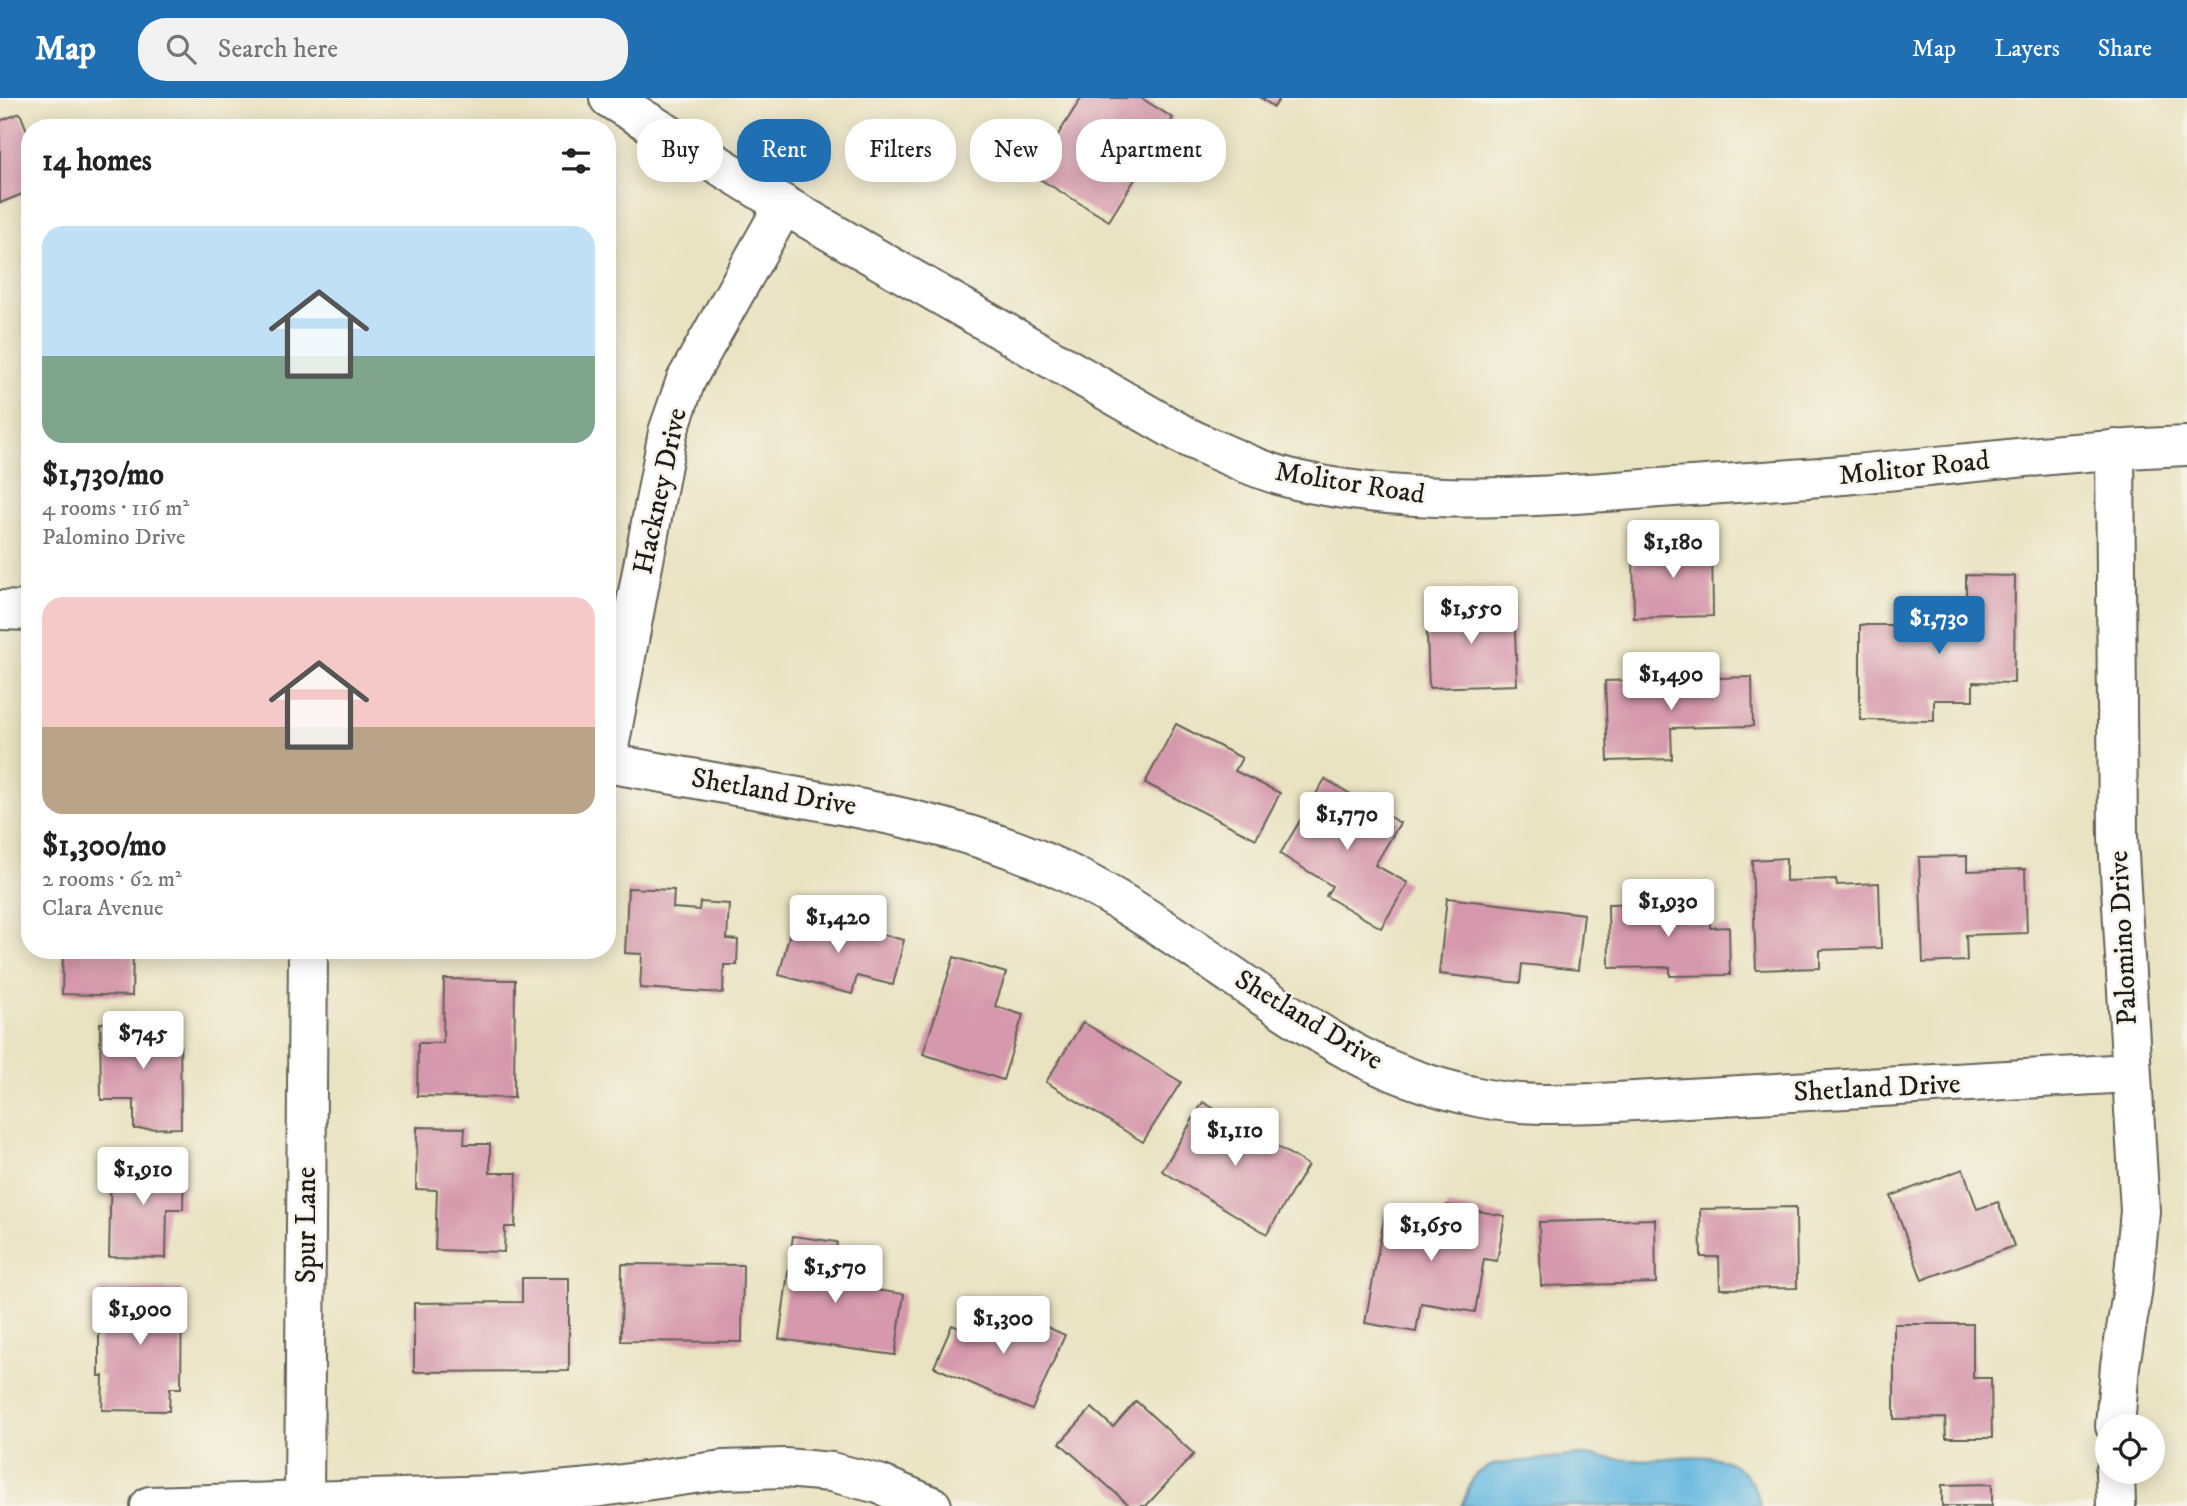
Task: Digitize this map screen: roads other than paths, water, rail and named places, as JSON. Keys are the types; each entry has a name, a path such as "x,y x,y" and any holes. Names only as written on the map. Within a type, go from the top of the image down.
{"street":[{"name":"Molitor Road","path":"609,98 784,205 1187,437 1253,467 1309,483 1388,494 1458,499 1587,494 1852,474 2115,449 2187,446"},
{"name":"Hackney Drive","path":"616,712 668,432 687,380 784,205"},
{"name":"Palomino Drive","path":"2115,449 2118,838 2140,1211 2116,1414"},
{"path":"0,610 21,611"},
{"name":"Shetland Drive","path":"616,763 894,814 1030,856 1106,892 1337,1044 1384,1067 1482,1098 1535,1105 1599,1103 2130,1073"},
{"name":"Spur Lane","path":"303,1501 308,959"},
{"path":"150,1506 525,1494 601,1487 723,1469 785,1468 831,1472 879,1484 932,1506"},
{"path":"2115,1484 2116,1506"}],"water":[{"path":"1578,1455 1639,1460 1713,1457 1742,1471 1753,1485 1761,1506 1461,1506 1475,1474 1495,1464"}]}
